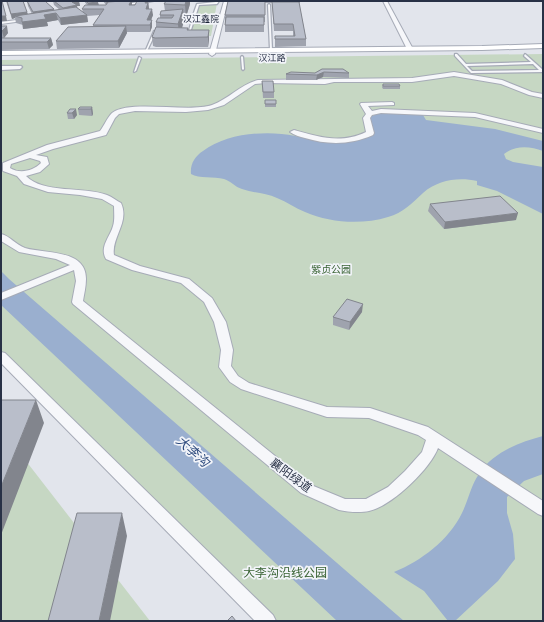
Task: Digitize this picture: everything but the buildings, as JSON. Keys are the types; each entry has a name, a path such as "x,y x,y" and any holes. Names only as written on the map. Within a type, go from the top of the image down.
{"main road":[{"path":"1,54 543,46"},
{"name":"汉江路","path":"1,54 543,50"},
{"name":"汉江路","path":"1,61 425,57 456,55 543,54"},
{"path":"202,60 218,60"},
{"path":"1,61 32,62"}],"street":[{"path":"114,6 152,1"},
{"path":"212,52 226,1"},
{"path":"385,1 410,49"},
{"path":"1,23 39,18"},
{"path":"23,157 41,158 46,162 32,172 19,173 8,171 3,166 11,161 50,147 103,133 113,117 118,113 134,110 185,111 209,108 236,96 254,82 412,80 454,74 502,82 532,94 543,96"},
{"path":"370,114 363,104 410,105"},
{"path":"435,106 478,110 543,124"},
{"path":"294,132 315,139 332,141 350,140 370,133 366,119 370,114 381,111 475,115 543,131"},
{"path":"19,173 27,182 51,190 80,192 105,197 118,205 118,225 108,249 109,258 136,268 185,281 208,300 220,322 227,350 225,367 234,379 245,386 327,412 370,413 423,431 543,509"},
{"path":"1,237 21,250 55,255 70,260 76,266 1,298"},
{"name":"襄阳绿道","path":"76,266 81,277 77,302 306,488 344,505 368,504 393,491 410,475 428,455 434,438"},
{"path":"1,356 266,621"}],"lane":[{"path":"188,36 198,4 217,3 218,1"},
{"path":"269,5 271,50"},
{"path":"177,19 193,19"},
{"path":"146,51 158,26"},
{"path":"456,55 471,72 542,71 525,55"},
{"path":"242,59 243,69"},
{"path":"135,71 140,60"},
{"path":"465,64 534,63"},
{"path":"21,67 20,68 1,68 21,67"}],"green space":[{"path":"217,3 211,36 188,36 198,4"},
{"name":"紫贞公园","path":"543,54 543,621 267,621 1,356 1,60"},
{"path":"26,461 150,621 1,621 1,479"}],"water":[{"path":"380,113 423,115 426,120 495,129 543,141 543,151 523,147 513,149 504,154 506,159 513,162 543,167 543,214 497,191 477,185 477,181 463,179 442,182 435,185 403,210 388,217 378,220 357,222 335,221 305,212 273,196 240,188 224,179 194,176 191,174 192,164 198,155 224,140 248,134 272,133 324,142 348,140 371,135 367,118"},
{"name":"大李沟","path":"1,271 404,621 337,621 1,305"},
{"path":"543,436 543,474 524,481 507,497 507,513 513,534 515,559 498,581 455,621 448,621 424,591 394,572 424,556 450,532 462,513 476,478 485,466 499,454 508,449 525,441"}],"district":[{"name":"汉江鑫院","path":"201,18"}],"park label":[{"name":"大李沟沿线公园","path":"285,572"}]}
